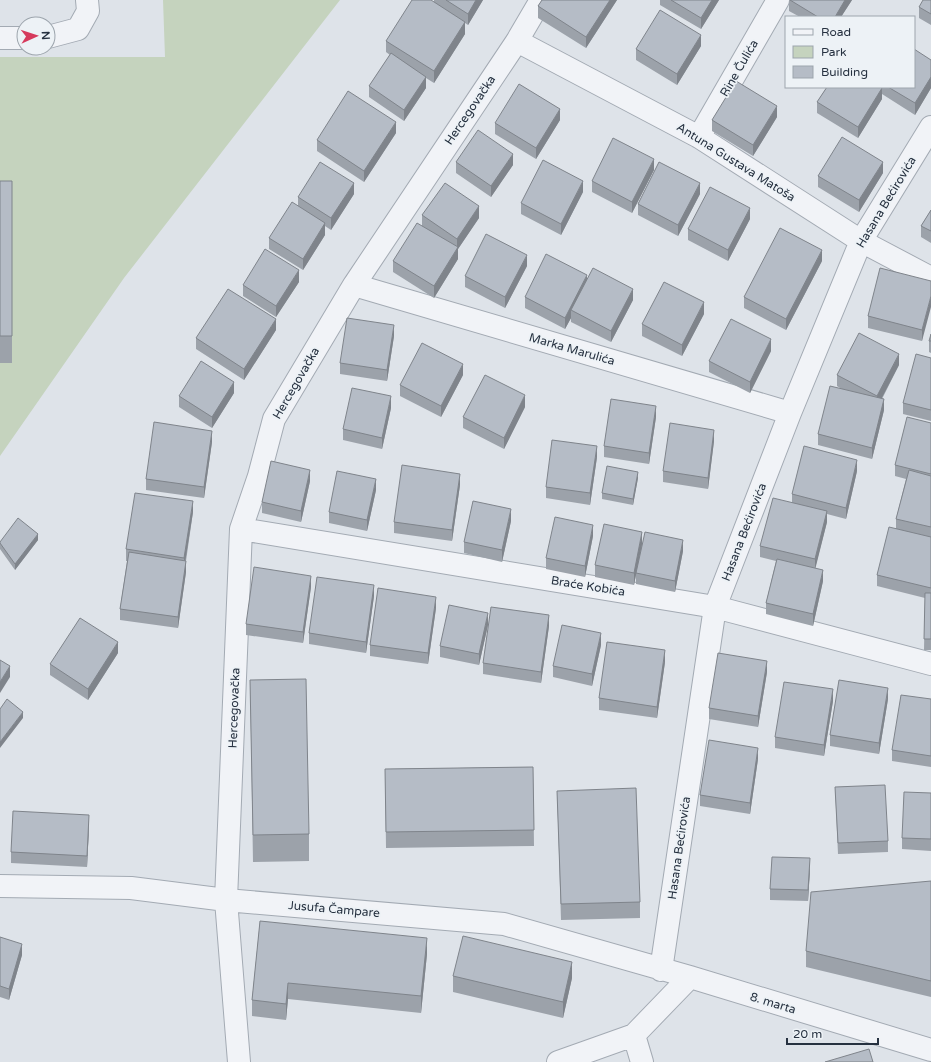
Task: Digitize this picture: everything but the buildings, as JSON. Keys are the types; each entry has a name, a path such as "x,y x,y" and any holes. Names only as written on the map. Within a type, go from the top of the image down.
{"street":[{"path":"56,35 78,29 88,11 88,0"},
{"name":"Hercegovačka","path":"239,1062 226,900 242,529 259,476 274,419 354,285 517,41 541,0"},
{"name":"Rine Čulića","path":"700,137 778,0"},
{"path":"0,38 16,38"},
{"name":"Antuna Gustava Matoša","path":"517,41 700,137 861,241 931,278"},
{"name":"Hasana Bećirovića","path":"661,970 715,607 790,412 861,241 931,127"},
{"name":"Marka Marulića","path":"354,285 790,412"},
{"name":"Braće Kobića","path":"242,529 715,607 931,664"},
{"name":"Jusufa Čampare","path":"0,886 131,888 226,900 504,924 661,970"},
{"name":"8. marta","path":"661,970 690,977 931,1050"},
{"path":"558,1062 634,1035 690,977"},
{"path":"634,1035 642,1062"}],"green space":[{"path":"163,0 340,0 124,278 0,456 0,57 165,57"}]}
